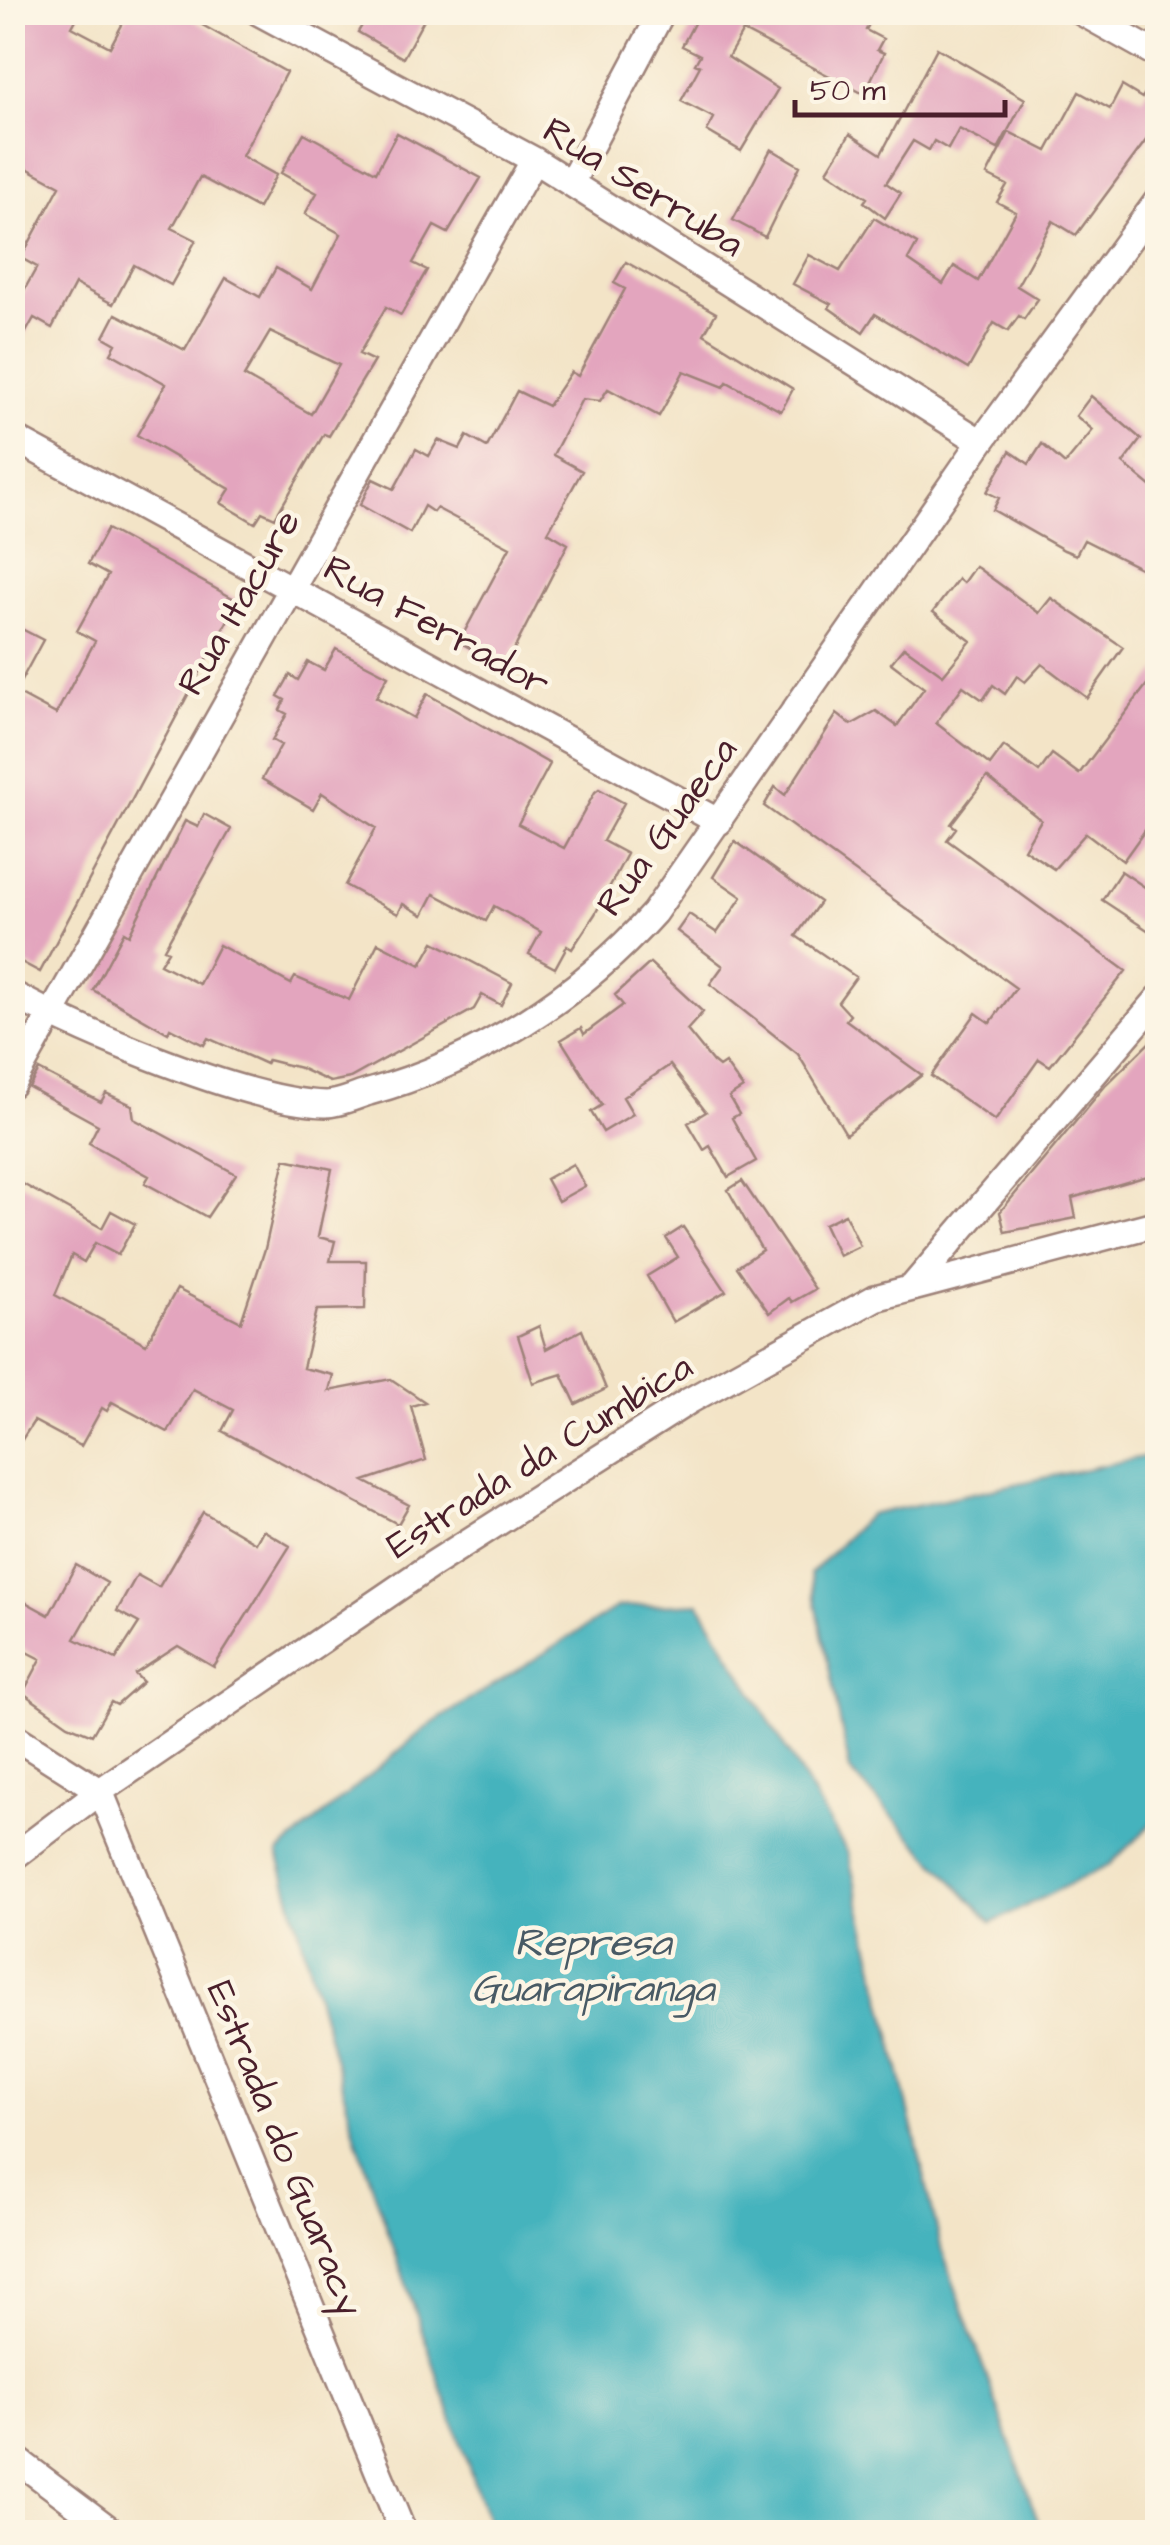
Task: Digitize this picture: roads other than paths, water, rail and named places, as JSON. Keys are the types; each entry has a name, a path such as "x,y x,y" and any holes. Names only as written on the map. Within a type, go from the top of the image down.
{"street":[{"name":"Rua Serruba","path":"258,12 534,160 981,442"},
{"path":"571,183 662,12"},
{"path":"1081,12 1158,55"},
{"name":"Rua Itacure","path":"12,1084 534,160"},
{"name":"Rua Guaeca","path":"12,994 49,1014 252,1092 328,1104 424,1076 489,1042 590,976 654,914 981,442 1158,200"},
{"name":"Rua Ferrador","path":"12,438 719,822"},
{"path":"913,1286 1158,999"},
{"name":"Estrada da Cumbica","path":"12,1858 100,1792 433,1564 689,1401 875,1298 1158,1223"},
{"path":"12,1735 100,1792"},
{"name":"Estrada do Guaracy","path":"100,1792 403,2532"},
{"path":"12,2456 109,2529"}],"water":[{"path":"1157,1454 1157,1819 1110,1864 992,1923 850,1771 810,1574 869,1515"},
{"name":"Represa Guarapiranga","path":"699,1603 848,1853 941,2247 1042,2532 491,2532 357,2141 278,1853 428,1726 618,1607"}]}
